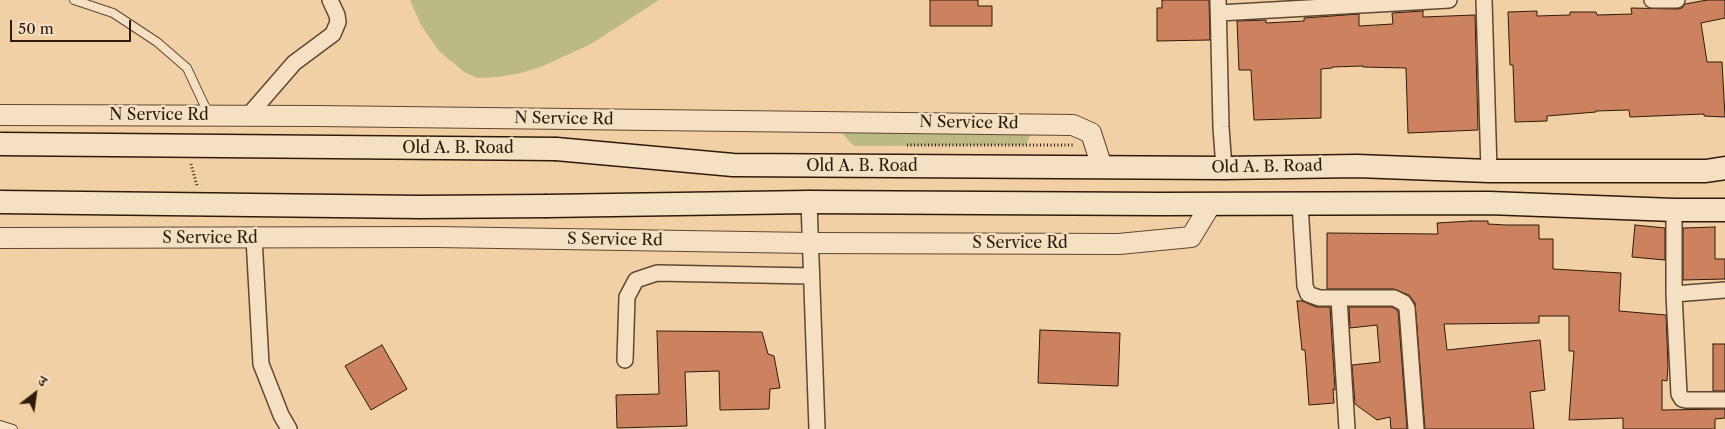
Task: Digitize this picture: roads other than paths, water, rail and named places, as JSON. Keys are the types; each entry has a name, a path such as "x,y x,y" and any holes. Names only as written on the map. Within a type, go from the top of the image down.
{"main road":[{"name":"Old A. B. Road","path":"0,144 556,149 733,165 1224,168 1357,166 1489,171 1706,171 1725,168"},
{"path":"0,202 420,207 809,202 1489,203 1674,210 1725,210"}],"street":[{"path":"248,116 294,63 333,34 338,22 330,0"},
{"path":"1224,168 1218,6 1449,0"},
{"path":"1484,0 1489,171"},
{"path":"1652,0 1677,0"},
{"name":"N Service Rd","path":"0,115 1073,125 1091,133 1102,167"},
{"path":"809,202 817,429"},
{"name":"S Service Rd","path":"0,238 436,237 810,243 1119,244 1191,237 1211,204"},
{"path":"1300,204 1305,286 1308,294 1319,298 1394,298 1404,303 1407,308 1416,429"},
{"path":"1674,210 1674,294 1678,394 1682,399 1686,400 1725,400"},
{"path":"254,238 261,364 281,415 289,429"},
{"path":"625,360 627,297 636,280 657,273 811,276"},
{"path":"1674,294 1725,290"},
{"path":"1339,298 1347,429"}],"lane":[{"path":"74,0 113,13 157,42 187,68 210,116"},
{"path":"0,425 13,429"}]}
